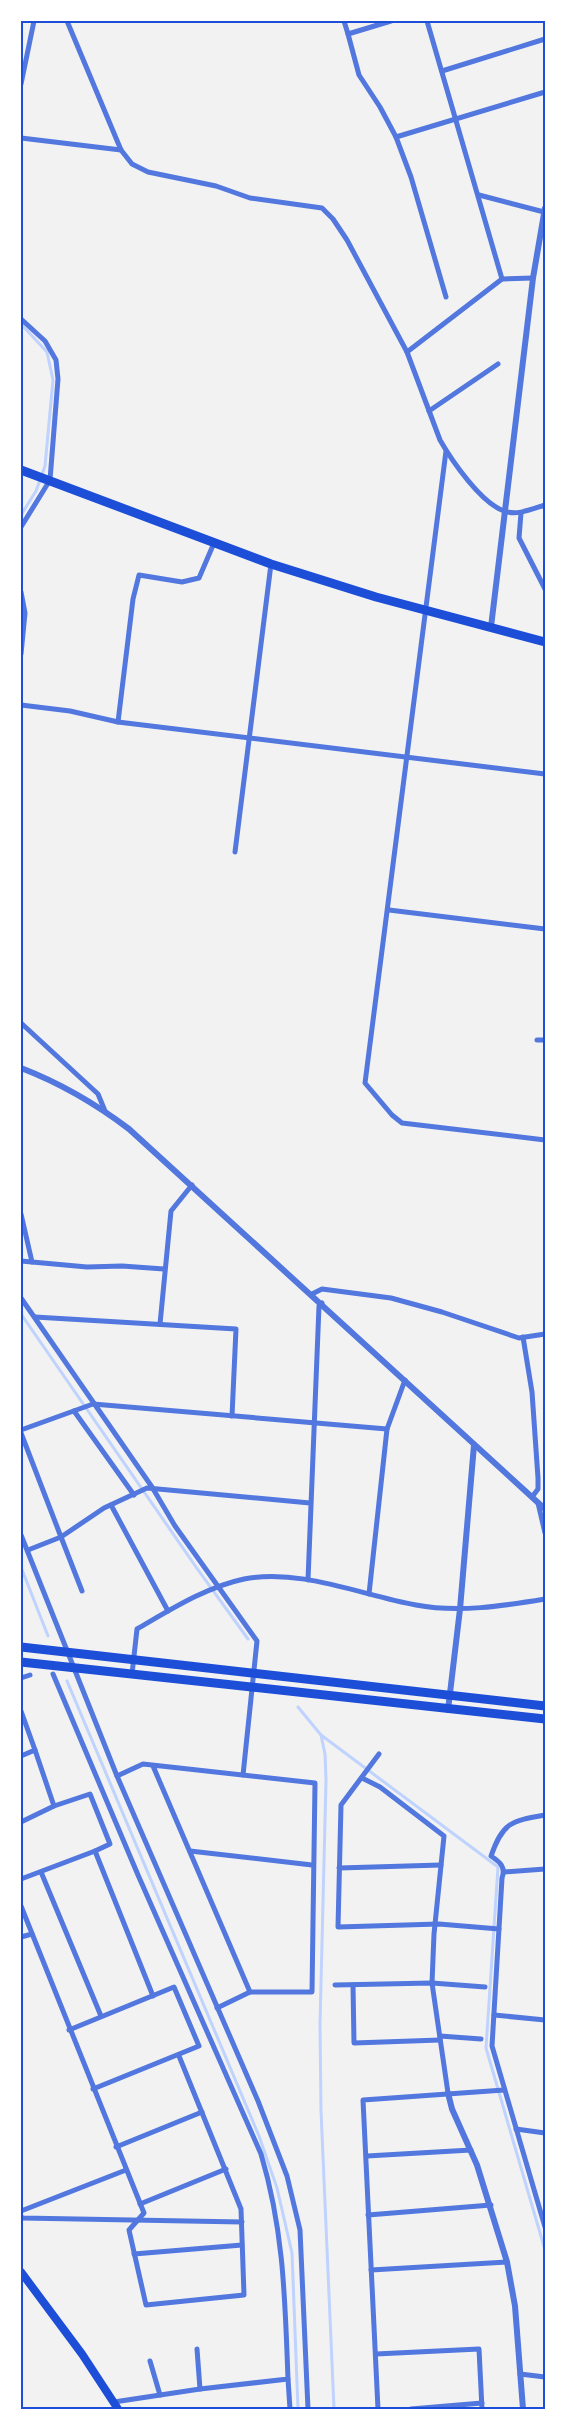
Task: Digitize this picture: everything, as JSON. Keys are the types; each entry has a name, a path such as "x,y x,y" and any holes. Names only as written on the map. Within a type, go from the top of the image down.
{"main road":[{"path":"21,470 270,564 340,586 545,642"},
{"path":"21,1647 545,1706"},
{"path":"21,1662 448,1710 545,1719"},
{"path":"21,2272 116,2405"}],"street":[{"path":"21,84 34,21"},
{"path":"67,21 121,150 132,164 148,172 216,186 250,198 322,208 333,219 347,240 407,352 440,440 446,451 475,487 492,504 505,512 522,512 545,505"},
{"path":"344,21 359,75 380,107 396,137 411,177 446,297"},
{"path":"348,34 391,21"},
{"path":"427,21 502,279"},
{"path":"442,70 545,39"},
{"path":"396,137 545,92"},
{"path":"21,138 121,150"},
{"path":"479,195 544,212"},
{"path":"491,627 533,278 545,208"},
{"path":"407,352 502,279 533,278"},
{"path":"21,319 45,341 56,360 58,379 50,480 21,528"},
{"path":"429,411 498,364"},
{"path":"446,451 389,910 365,1083 392,1115 402,1122 545,1140"},
{"path":"522,512 519,538 545,589"},
{"path":"118,722 133,599 139,576 182,582 199,578 214,543"},
{"path":"235,852 270,564"},
{"path":"21,592 25,613 21,654"},
{"path":"21,705 70,711 118,722 408,759 545,774"},
{"path":"389,910 545,929"},
{"path":"21,1024 98,1094 106,1111"},
{"path":"537,1040 545,1040"},
{"path":"21,1068 49,1079 106,1111 129,1129 322,1303 545,1509"},
{"path":"160,1324 171,1211 192,1185"},
{"path":"21,1214 32,1262"},
{"path":"21,1262 87,1267 122,1266 164,1269"},
{"path":"312,1294 322,1289 391,1298 523,1337 545,1334"},
{"path":"21,1298 152,1487 176,1526 257,1641 243,1775"},
{"path":"308,1580 313,1423 319,1306 322,1303"},
{"path":"35,1317 236,1329 232,1416"},
{"path":"523,1337 532,1392 538,1484 538,1489 532,1497"},
{"path":"369,1594 387,1429 405,1380"},
{"path":"82,1591 21,1431 44,1420 93,1404 387,1429"},
{"path":"74,1411 134,1495"},
{"path":"448,1710 460,1609 474,1445"},
{"path":"28,1550 62,1537 111,1505 152,1487 310,1503"},
{"path":"538,1503 545,1533"},
{"path":"111,1505 168,1611"},
{"path":"21,1535 117,1776 258,2101 287,2176 300,2230 308,2409"},
{"path":"132,1674 138,1629 168,1611 220,1587 244,1579 268,1577 308,1580 417,1605 460,1609 545,1600"},
{"path":"53,1674 142,1884 261,2154 271,2189 284,2273 290,2409"},
{"path":"21,1678 30,1675"},
{"path":"21,1711 54,1806"},
{"path":"21,1756 35,1750"},
{"path":"379,1754 341,1805 338,1927 435,1925 499,1928"},
{"path":"117,1776 144,1764 315,1783 312,1865 312,1992 250,1992 217,2008"},
{"path":"153,1766 250,1992"},
{"path":"362,1778 380,1787 444,1836 435,1925 432,1983 448,2094 452,2109 471,2150 491,2205 507,2262 515,2306 523,2409"},
{"path":"21,1822 54,1806 90,1794 110,1844 21,1879"},
{"path":"545,1815 521,1819 509,1824 498,1835 491,1856 501,1863 504,1872 492,2046 545,2227"},
{"path":"94,1851 154,1996"},
{"path":"190,1852 312,1865"},
{"path":"339,1868 441,1866"},
{"path":"504,1872 545,1869"},
{"path":"41,1872 101,2016"},
{"path":"21,1906 69,2030 144,2213 129,2230 146,2305 244,2295 242,2209 179,2056"},
{"path":"21,1937 32,1934"},
{"path":"335,1985 432,1983 485,1987"},
{"path":"353,1985 354,2043 440,2038 480,2039"},
{"path":"69,2030 174,1987 199,2046 179,2056 93,2089"},
{"path":"494,2015 545,2020"},
{"path":"378,2409 363,2100 504,2090"},
{"path":"116,2146 202,2112"},
{"path":"516,2129 545,2133"},
{"path":"367,2156 471,2150"},
{"path":"21,2211 126,2170"},
{"path":"140,2204 226,2170"},
{"path":"368,2215 491,2205"},
{"path":"21,2216 22,2218 242,2222"},
{"path":"134,2254 242,2245"},
{"path":"371,2270 507,2262"},
{"path":"197,2349 200,2389"},
{"path":"376,2354 479,2349 482,2406 411,2409"},
{"path":"150,2361 160,2395"},
{"path":"520,2374 545,2377"},
{"path":"116,2405 160,2395 200,2389 288,2380"}],"waterway":[{"path":"21,324 47,352 53,380 45,466 36,491 21,515"},
{"path":"21,1314 248,1639"},
{"path":"21,1567 48,1636"},
{"path":"67,1681 259,2136 277,2188 292,2253 298,2409"},
{"path":"298,1707 321,1735 498,1867 486,2048 545,2250"},
{"path":"321,1735 325,1754 326,1780 320,2024 321,2111 334,2409"}]}
